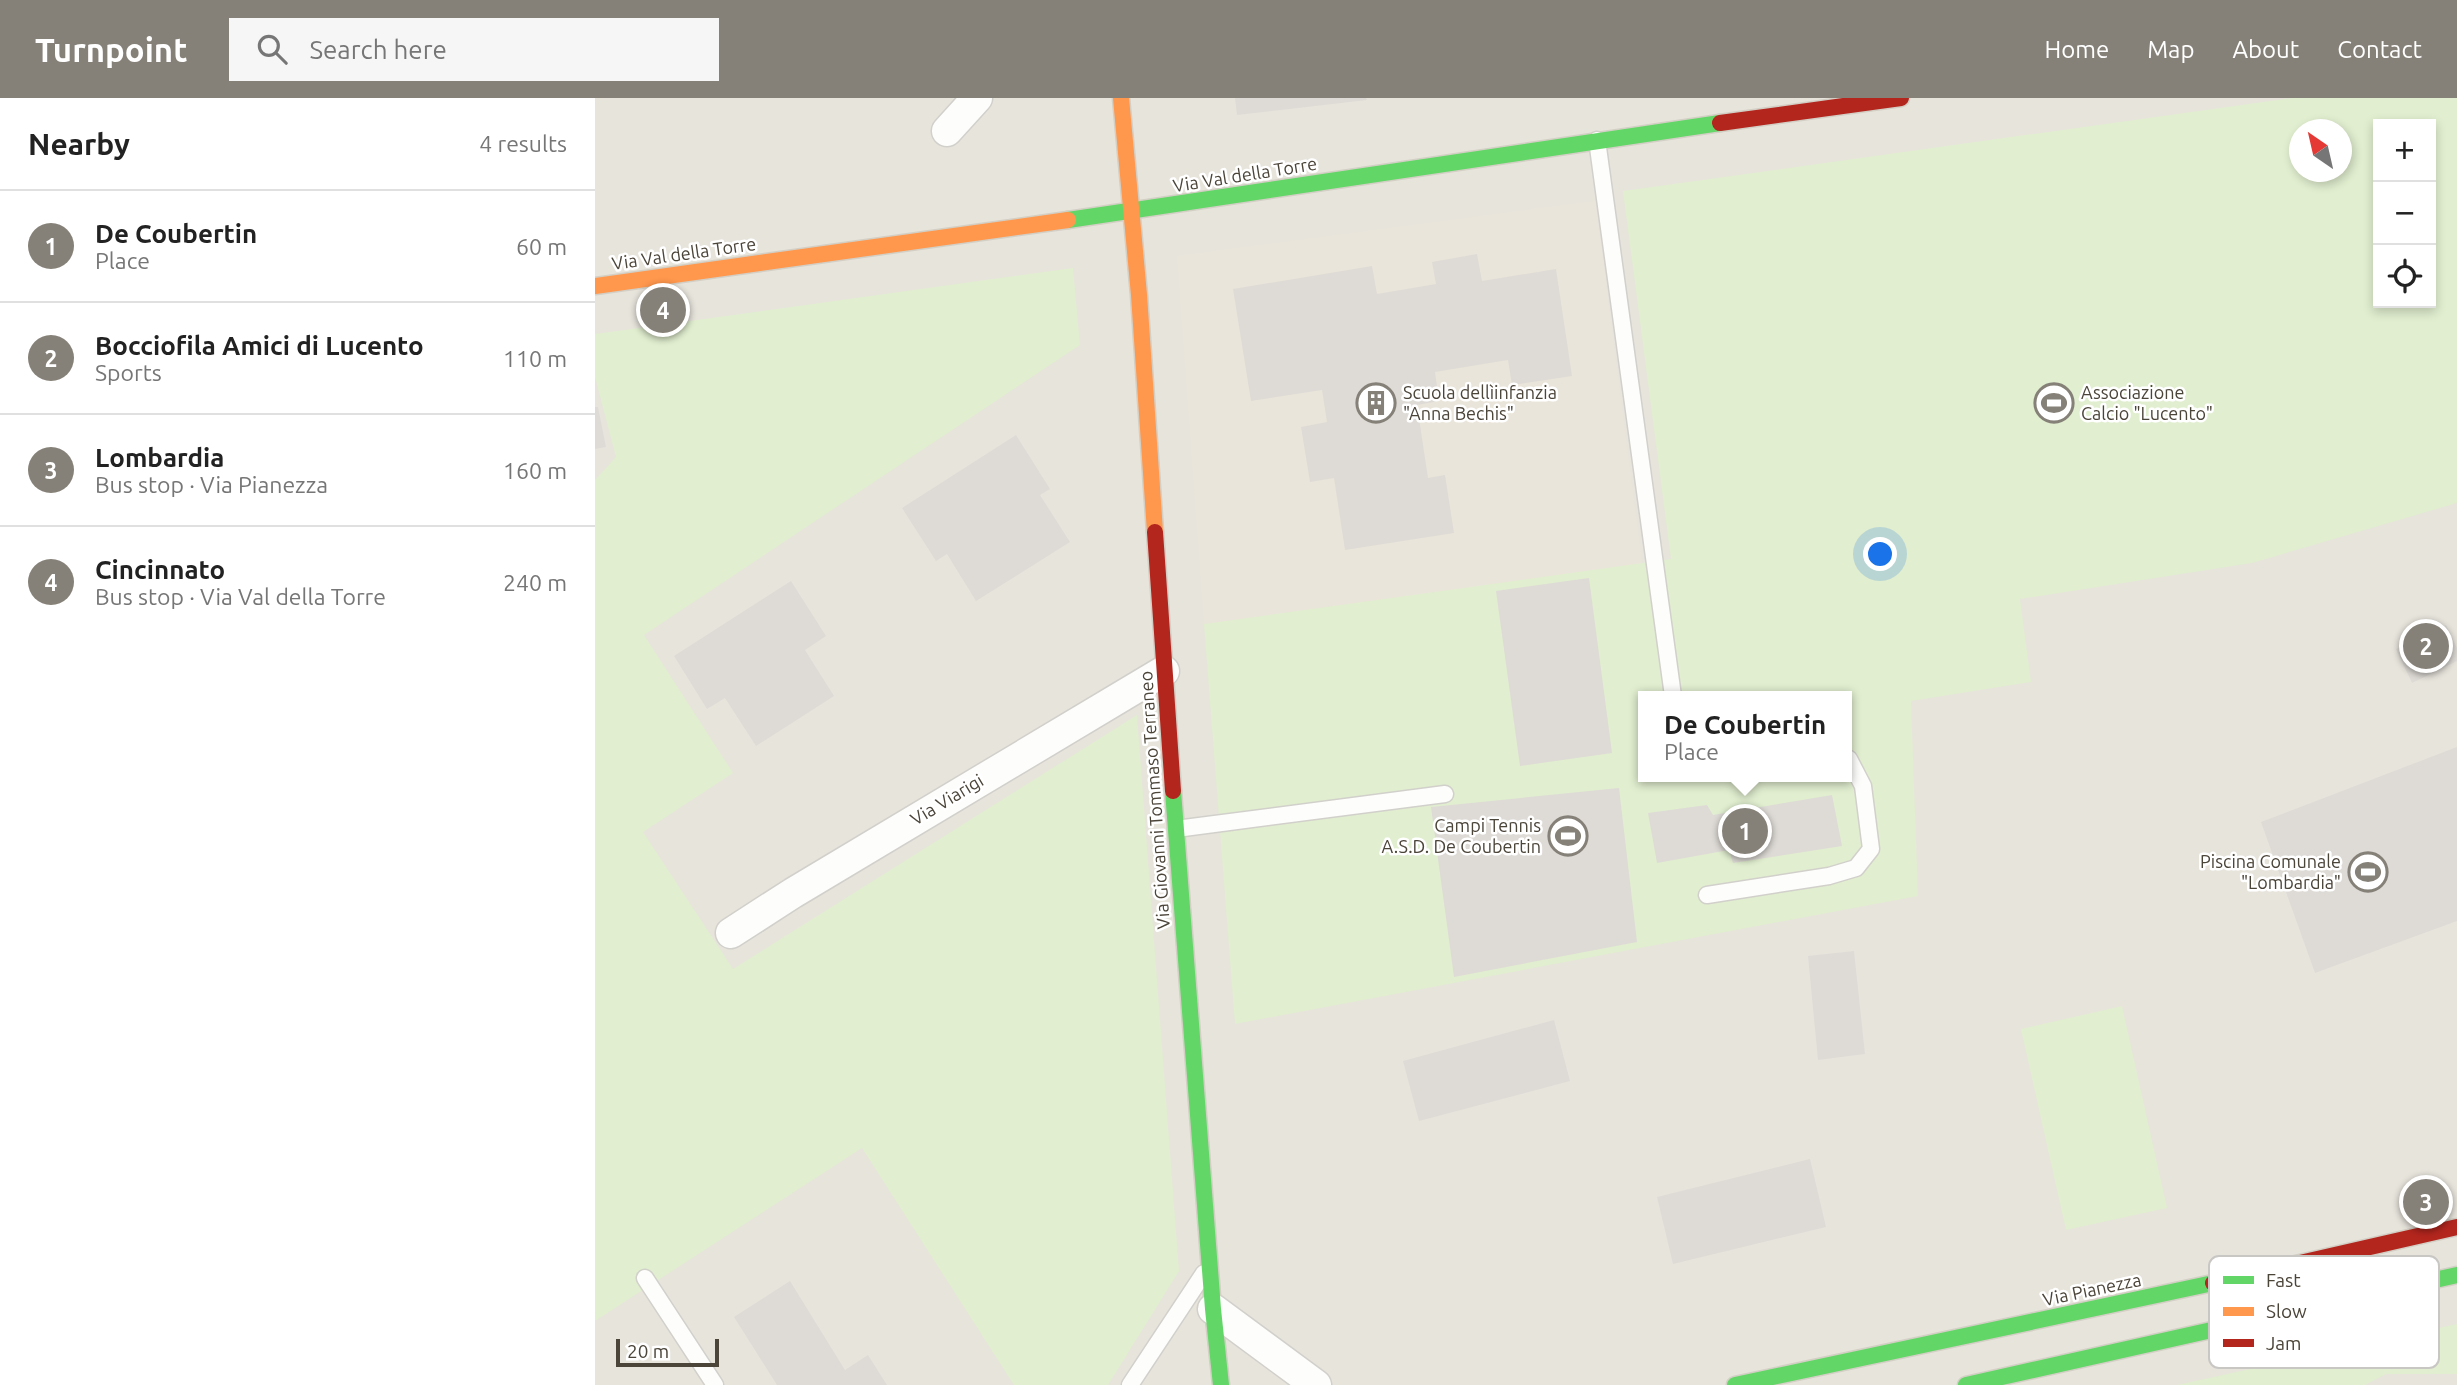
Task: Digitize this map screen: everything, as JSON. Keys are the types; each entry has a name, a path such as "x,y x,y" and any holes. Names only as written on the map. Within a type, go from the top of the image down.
{"street":[{"path":"947,131 977,98"},
{"name":"Via Giovanni Tommaso Terraneo","path":"1121,98 1132,211 1209,1265 1221,1385"},
{"name":"Via Val della Torre","path":"595,286 1132,211 1859,101 1901,98"},
{"name":"Via Viarigi","path":"731,933 852,857 1164,671"},
{"name":"Via Pianezza","path":"2332,1256 2457,1227"},
{"path":"2439,1279 2457,1275"},
{"name":"Via Pianezza","path":"1735,1385 1947,1346 2209,1284"},
{"path":"1213,1309 1316,1385"},
{"path":"1966,1385 2209,1331"}],"lane":[{"path":"1597,140 1672,691"},
{"path":"1707,895 1829,876 1856,868 1871,849 1863,786 1852,765"},
{"path":"1177,830 1445,794"},
{"path":"1130,1385 1209,1265"},
{"path":"645,1278 715,1385"}],"shaded area":[{"path":"595,98 2457,98 2457,1385 595,1385"},
{"path":"1595,201 1642,564 1204,624 1177,256"}],"green space":[{"name":"Associazione Calcio \"Lucento\"","path":"2292,98 2457,98 2457,503 2252,563 2020,599 2031,682 1911,701 1918,896 1235,1024 1204,624 1671,559 1623,191"},
{"path":"1073,268 1080,345 644,635 733,773 643,832 733,969 1137,715 1179,1271 1108,1385 1014,1385 862,1148 595,1321 595,480 616,457 595,377 595,334"},
{"path":"2122,1006 2167,1208 2066,1230 2021,1029"},
{"path":"2457,1324 2457,1374 2386,1374 2365,1385 2177,1385 2255,1368 2439,1368 2439,1328"}],"building":[{"path":"1235,98 1366,98 1367,100 1237,115"},
{"name":"Scuola dellìinfanzia \"Anna Bechis\"","path":"1477,254 1482,281 1556,269 1572,376 1512,385 1508,360 1435,372 1439,401 1417,405 1428,478 1445,475 1454,533 1345,550 1334,478 1310,482 1301,427 1327,422 1322,390 1251,401 1233,289 1372,266 1377,294 1436,284 1432,262"},
{"path":"595,407 598,407 606,447 595,449"},
{"path":"1016,435 1050,489 1040,495 1070,542 976,601 947,554 936,561 902,508"},
{"path":"1589,578 1612,753 1520,766 1496,591"},
{"path":"791,581 826,636 805,650 834,696 756,746 725,698 707,709 674,656"},
{"path":"2446,625 2457,648 2457,661 2412,683 2396,649"},
{"name":"Piscina Comunale \"Lombardia\"","path":"2457,747 2457,921 2315,973 2261,822"},
{"path":"1619,788 1637,942 1454,977 1431,807"},
{"path":"1832,795 1842,846 1733,863 1729,850 1657,863 1648,813 1707,805 1713,815"},
{"path":"1854,951 1865,1054 1818,1060 1808,956"},
{"path":"1554,1020 1570,1081 1419,1121 1403,1061"},
{"path":"1810,1159 1826,1227 1673,1264 1657,1197"},
{"path":"790,1281 845,1370 868,1355 887,1385 777,1385 734,1317"}],"traffic: fast":[{"path":"1068,220 1720,123"},
{"path":"1173,791 1221,1385"},
{"path":"2439,1279 2457,1275"},
{"path":"1735,1385 2209,1284"},
{"path":"1966,1385 2209,1331"}],"traffic: slow":[{"path":"1121,98 1139,295 1155,532"},
{"path":"595,286 1068,220"}],"traffic: jam":[{"path":"1720,123 1901,98"},
{"path":"1155,532 1173,791"},
{"path":"2331,1256 2457,1227"}],"place":[{"name":"Cincinnato","path":"663,310"},
{"name":"Scuola dellìinfanzia \"Anna Bechis\"","path":"1376,403"},
{"name":"Associazione Calcio \"Lucento\"","path":"2054,403"},
{"name":"Bocciofila Amici di Lucento","path":"2426,646"},
{"name":"De Coubertin","path":"1745,831"},
{"name":"Campi Tennis A.S.D. De Coubertin","path":"1568,836"},
{"name":"Piscina Comunale \"Lombardia\"","path":"2368,872"},
{"name":"Lombardia","path":"2426,1202"}]}
